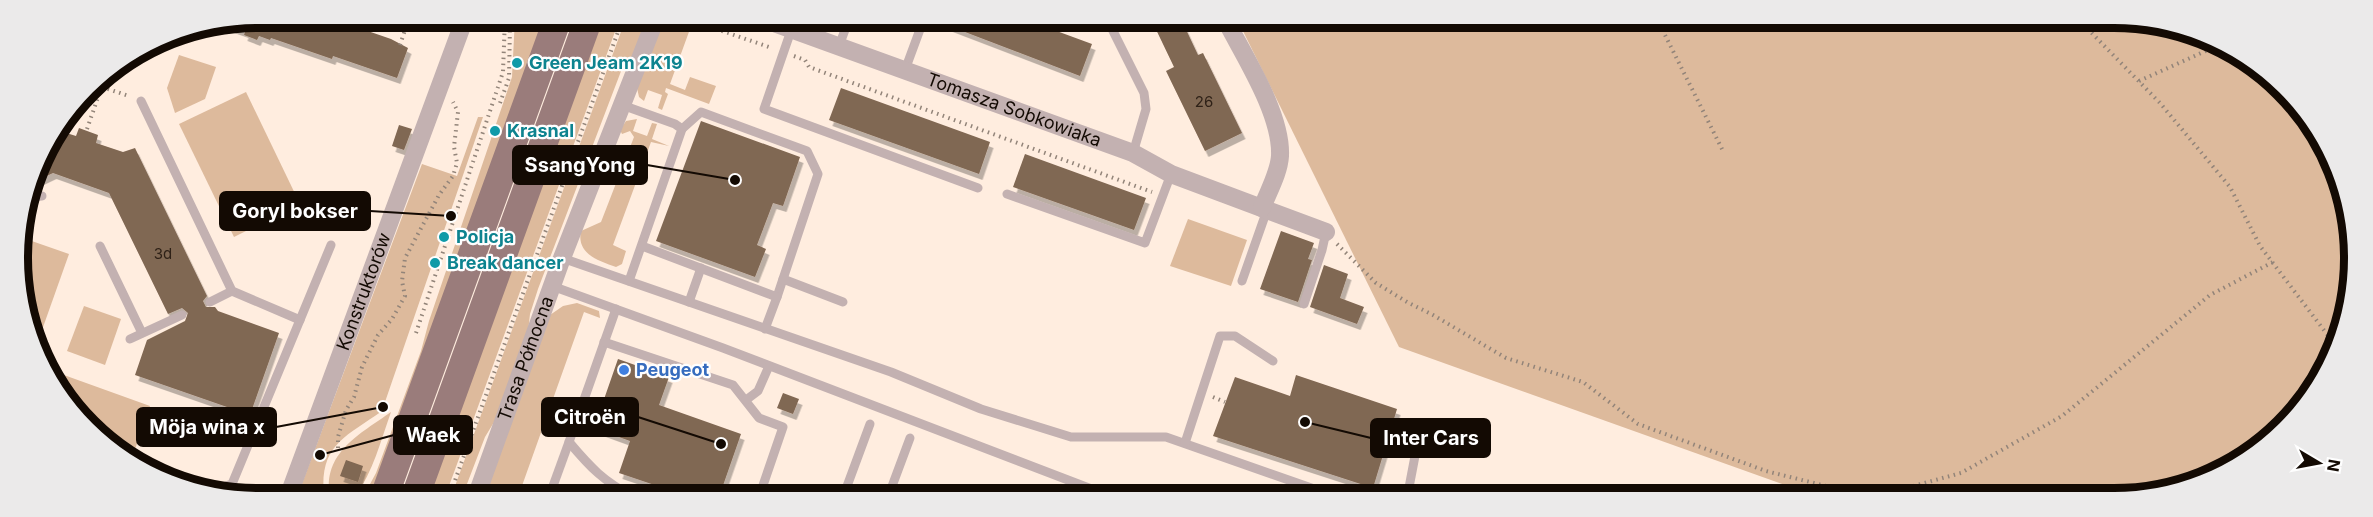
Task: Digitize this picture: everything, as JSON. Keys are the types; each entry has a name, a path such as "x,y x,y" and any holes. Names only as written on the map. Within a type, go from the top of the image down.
{"main road":[{"path":"387,488 554,28"},
{"path":"418,488 586,28"}],"street":[{"name":"Konstruktorów","path":"291,488 461,28"},
{"name":"Trasa Północna","path":"479,488 562,258 652,28"},
{"name":"Tomasza Sobkowiaka","path":"801,28 839,46 1133,153 1171,174 1326,232"},
{"path":"1230,28 1275,120 1280,156 1264,209"}],"lane":[{"path":"792,28 764,110 978,188"},
{"path":"839,46 846,28"},
{"path":"905,70 921,28"},
{"path":"1112,28 1144,93 1146,108 1133,153"},
{"path":"141,101 232,291 300,320"},
{"path":"622,105 675,124 682,129"},
{"path":"629,281 682,129 701,112 807,151 818,174 765,328"},
{"path":"1007,194 1145,243 1171,174"},
{"path":"37,196 42,196"},
{"path":"1242,281 1264,209"},
{"path":"1304,304 1326,232"},
{"path":"225,486 232,484 331,245"},
{"path":"100,246 142,333"},
{"path":"642,246 777,297"},
{"path":"562,258 891,372 981,409 1071,437 1166,437 1312,488"},
{"path":"689,302 701,268"},
{"path":"783,279 843,302"},
{"path":"552,286 1089,488"},
{"path":"210,302 232,291"},
{"path":"552,488 616,309"},
{"path":"130,339 182,315"},
{"path":"1185,443 1220,336 1235,336 1273,361"},
{"path":"604,342 733,385 759,418 783,427 762,488"},
{"path":"746,400 758,391 769,366"},
{"path":"846,488 870,424"},
{"path":"1409,488 1419,435"},
{"path":"892,488 910,438"},
{"path":"569,442 588,465 615,488"}],"path":[{"path":"400,45 406,28"},
{"path":"416,336 503,72 505,28"},
{"path":"509,78 510,28"},
{"path":"452,488 619,28"},
{"path":"713,28 806,60 809,67 1163,196"},
{"path":"1662,28 1723,151"},
{"path":"2087,28 2139,81 2230,187 2260,246 2330,338"},
{"path":"2139,81 2210,49"},
{"path":"105,88 141,101"},
{"path":"87,129 100,92"},
{"path":"338,448 338,436 346,410 354,398 362,367 378,334 392,320 405,296 402,281 405,258 439,195 453,176 457,163 454,147 458,112 455,103 437,95"},
{"path":"1326,232 1376,283 1506,358 1583,382 1638,424 1766,471 1834,488"},
{"path":"1903,488 1961,473 2062,417 2210,295 2273,262"}],"shaded area":[{"path":"514,28 544,28 377,488 368,488 376,473 421,351 429,321 512,77"},
{"path":"596,28 616,28 448,488 428,488"},
{"path":"622,28 647,28 636,57 627,61 623,66 538,289 530,314 527,341 502,409 485,437 465,488 454,488"},
{"path":"660,28 690,28 670,84 685,90 690,77 716,86 709,104 666,88 665,92 668,94 662,110 658,108 662,95 648,90 644,101 639,97 637,88"},
{"path":"1241,28 2114,28 2145,30 2174,36 2230,59 2255,76 2277,96 2297,118 2321,157 2337,199 2343,228 2343,289 2337,318 2321,360 2297,399 2255,441 2230,458 2174,481 2145,487 1793,488 1399,347"},
{"path":"179,55 216,67 205,99 175,113 167,88"},
{"path":"246,92 300,204 234,237 179,124"},
{"path":"478,117 483,117 385,402 379,408 382,411 346,436 330,454 323,479 324,488 300,488 422,164 457,176"},
{"path":"637,119 633,131 647,136 652,123 657,124 652,139 669,146 651,142 613,245 626,251 622,264 616,267 596,259 585,251 580,239 581,231 601,222 634,137 630,131 622,134 620,130 626,121"},
{"path":"1188,219 1247,240 1231,286 1170,266"},
{"path":"29,240 69,254 42,330 36,318 30,289"},
{"path":"577,303 599,311 600,318 584,312 521,488 487,488 550,315 563,306"},
{"path":"84,306 121,319 105,365 67,351"},
{"path":"59,373 150,406 134,452 96,421 76,399"},
{"path":"391,412 372,467 360,488 329,488 332,468 346,446"}],"building":[{"path":"359,28 391,39 408,48 397,78 271,38 270,40 259,36 257,40 244,35 245,32 237,29"},
{"path":"955,28 1048,28 1092,44 1080,76"},
{"path":"1155,28 1185,28 1198,55 1203,53 1242,133 1205,151 1166,71 1174,67"},
{"path":"841,88 990,142 979,174 829,120"},
{"path":"701,121 800,157 783,206 773,203 757,245 766,249 755,277 656,241"},
{"path":"399,125 412,129 404,150 392,146"},
{"path":"79,128 98,135 96,143 123,152 135,148 207,296 203,301 206,307 215,307 218,311 279,333 250,415 135,375 147,340 185,321 188,313 182,308 168,314 109,193 53,173 43,178 66,133 76,136"},
{"path":"1025,154 1146,198 1134,230 1013,187"},
{"path":"1281,231 1314,243 1308,259 1312,260 1298,302 1260,289"},
{"path":"1324,265 1348,274 1340,298 1364,307 1357,324 1310,307"},
{"path":"618,359 669,377 659,405 741,434 722,488 663,488 619,473 630,441 594,428"},
{"path":"1296,375 1397,409 1373,488 1213,436 1235,377 1290,396"},
{"path":"783,393 799,399 793,414 777,408"},
{"path":"346,460 363,466 358,482 340,476"}],"place":[{"name":"Green Jeam 2K19","path":"517,63"},
{"name":"Krasnal","path":"495,131"},
{"name":"SsangYong","path":"735,180"},
{"name":"Goryl bokser","path":"451,216"},
{"name":"Policja","path":"444,237"},
{"name":"Break dancer","path":"435,263"},
{"name":"Peugeot","path":"624,370"},
{"name":"Möja wina x","path":"383,407"},
{"name":"Inter Cars","path":"1305,422"},
{"name":"Citroën","path":"721,444"},
{"name":"Waek","path":"320,455"}]}
